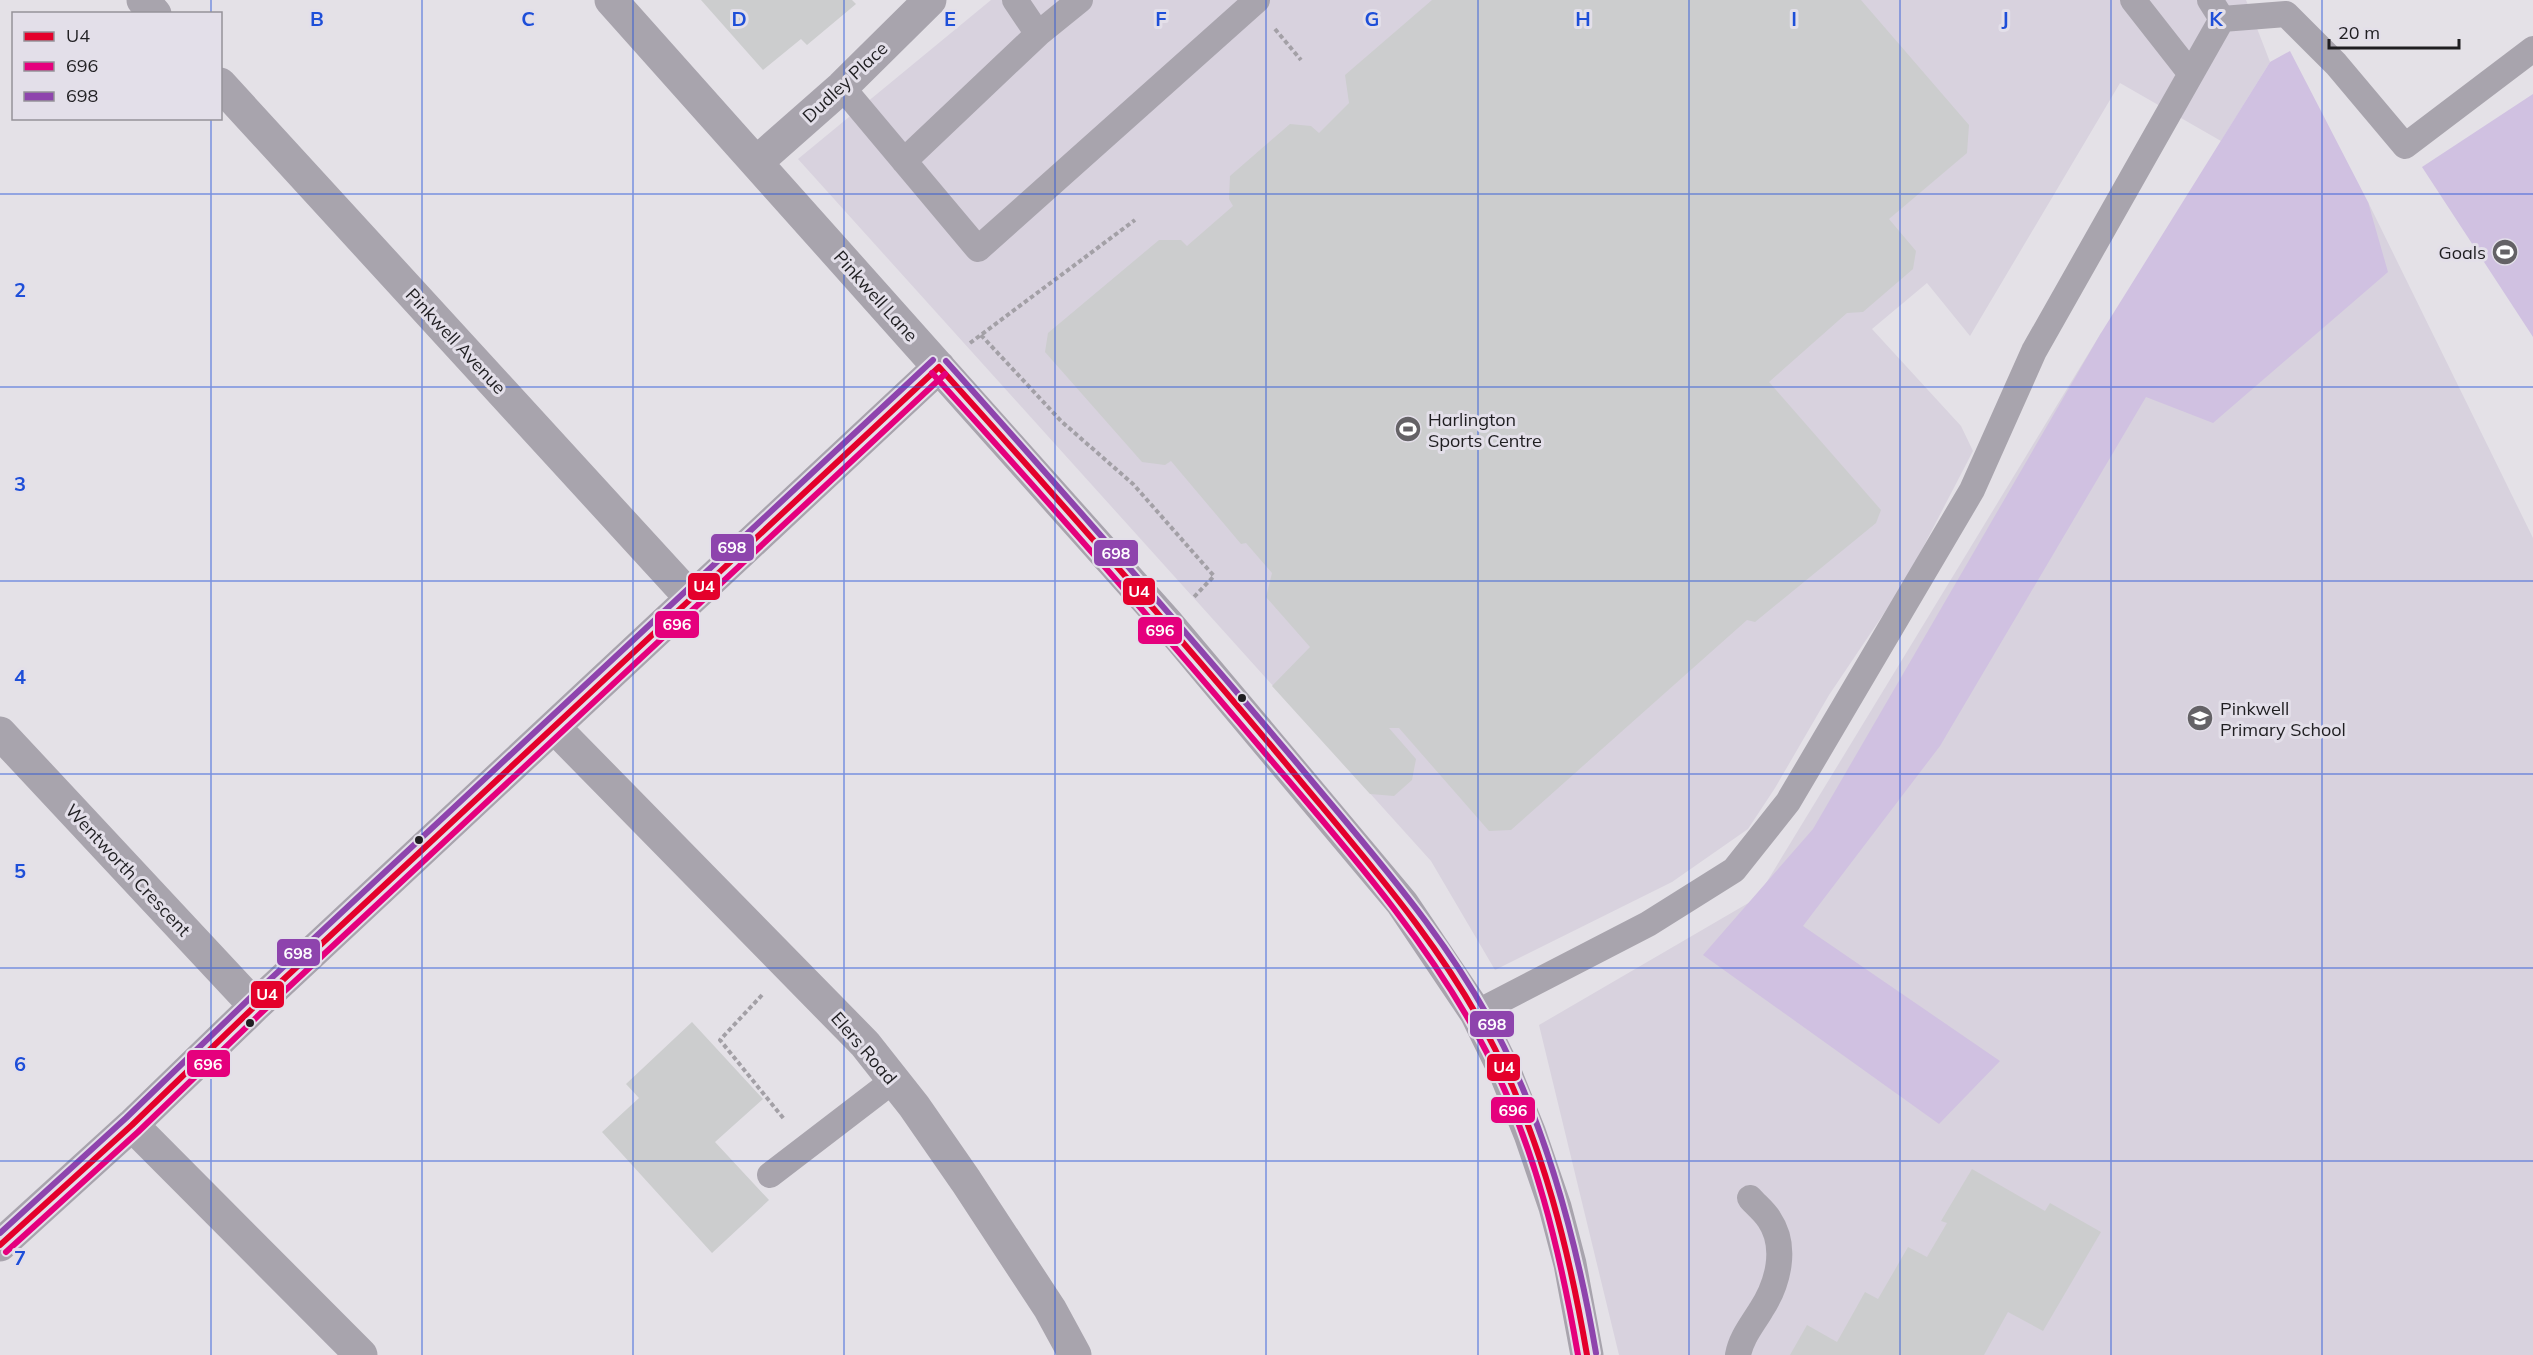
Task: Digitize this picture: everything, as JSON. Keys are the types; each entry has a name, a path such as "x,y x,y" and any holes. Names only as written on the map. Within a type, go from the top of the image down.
{"street":[{"path":"143,0 153,12"},
{"name":"Pinkwell Lane","path":"611,0 1168,624 1402,903 1476,1014 1505,1071 1555,1207 1570,1264 1587,1355"},
{"name":"Dudley Place","path":"757,162 842,87 930,0"},
{"name":"Pinkwell Avenue","path":"222,86 691,598"},
{"path":"0,1245 132,1125 255,1006 939,367"},
{"name":"Elers Road","path":"555,728 865,1044 894,1080 966,1181 1050,1309 1075,1355"},
{"name":"Wentworth Crescent","path":"0,733 255,1006"},
{"path":"132,1125 361,1355"}],"lane":[{"path":"1015,0 1038,34"},
{"path":"904,161 1038,34 1080,0"},
{"path":"842,87 978,249 1257,0"},
{"path":"2133,0 2191,74"},
{"path":"1476,1014 1648,924 1734,870 1788,802 1972,490 2034,351 2191,74 2216,9 2286,14 2336,64 2405,146 2533,49"},
{"path":"770,1175 894,1080"},
{"path":"1738,1355 1740,1343 1764,1306 1779,1273 1779,1249 1770,1220 1750,1198"}],"path":[{"path":"939,367 1135,220"},
{"path":"981,335 1061,421 1133,484 1214,576 1168,624"},
{"path":"788,966 720,1040 807,1147"}],"shaded area":[{"path":"991,0 2246,0 2270,62 2221,141 2120,83 1970,336 1927,283 1872,329 1961,426 1973,451 1905,582 1829,695 1775,788 1748,829 1672,882 1495,970 1431,861 798,159"},
{"path":"2290,51 2368,202 2388,272 2213,423 2146,397 1940,746 1803,926 2000,1061 1939,1124 1703,955 1813,829 2101,333 2270,62"},
{"name":"Goals","path":"2533,94 2533,337 2422,167"},
{"name":"Pinkwell Primary School","path":"2368,202 2533,538 2533,1355 1619,1355 1539,1025 1757,898 2101,333"}],"building":[{"path":"701,0 852,0 856,4 807,45 801,39 763,70"},
{"path":"1432,0 1861,0 1969,125 1967,153 1889,219 1916,251 1913,269 1863,312 1847,313 1769,382 1881,510 1876,523 1755,622 1747,620 1511,830 1489,831 1399,728 1389,728 1416,759 1412,780 1394,796 1370,794 1272,686 1310,647 1266,597 1272,573 1246,543 1241,544 1171,461 1165,465 1142,462 1045,352 1048,333 1159,240 1181,240 1187,246 1233,206 1229,199 1230,176 1290,124 1311,126 1319,133 1349,103 1345,75"},
{"path":"692,1022 763,1099 715,1142 769,1200 712,1253 602,1132 639,1098 626,1084"},
{"path":"1972,1169 2045,1211 2050,1203 2101,1232 2043,1331 2008,1312 1984,1355 1790,1355 1807,1325 1837,1342 1865,1292 1878,1299 1908,1247 1927,1257 1947,1223 1941,1221"}],"transit line":[{"name":"698","path":"0,1233 126,1118 249,999 933,360"},
{"name":"698","path":"946,361 1125,563 1301,768 1411,902 1461,972 1504,1047 1536,1121 1571,1235 1596,1353"},
{"name":"U4","path":"939,367 1250,720 1376,871 1452,975 1495,1049 1527,1123 1563,1237 1587,1355"},
{"name":"U4","path":"0,1245 132,1125 255,1006 939,367"},
{"name":"696","path":"932,373 1142,609 1325,824 1384,896 1439,971 1486,1051 1519,1124 1544,1199 1554,1238 1578,1355"},
{"name":"696","path":"6,1252 138,1132 261,1013 945,374"}],"place":[{"name":"Goals","path":"2505,252"},
{"name":"Harlington Sports Centre","path":"1408,429"},
{"name":"Pinkwell Primary School","path":"2200,718"}]}
